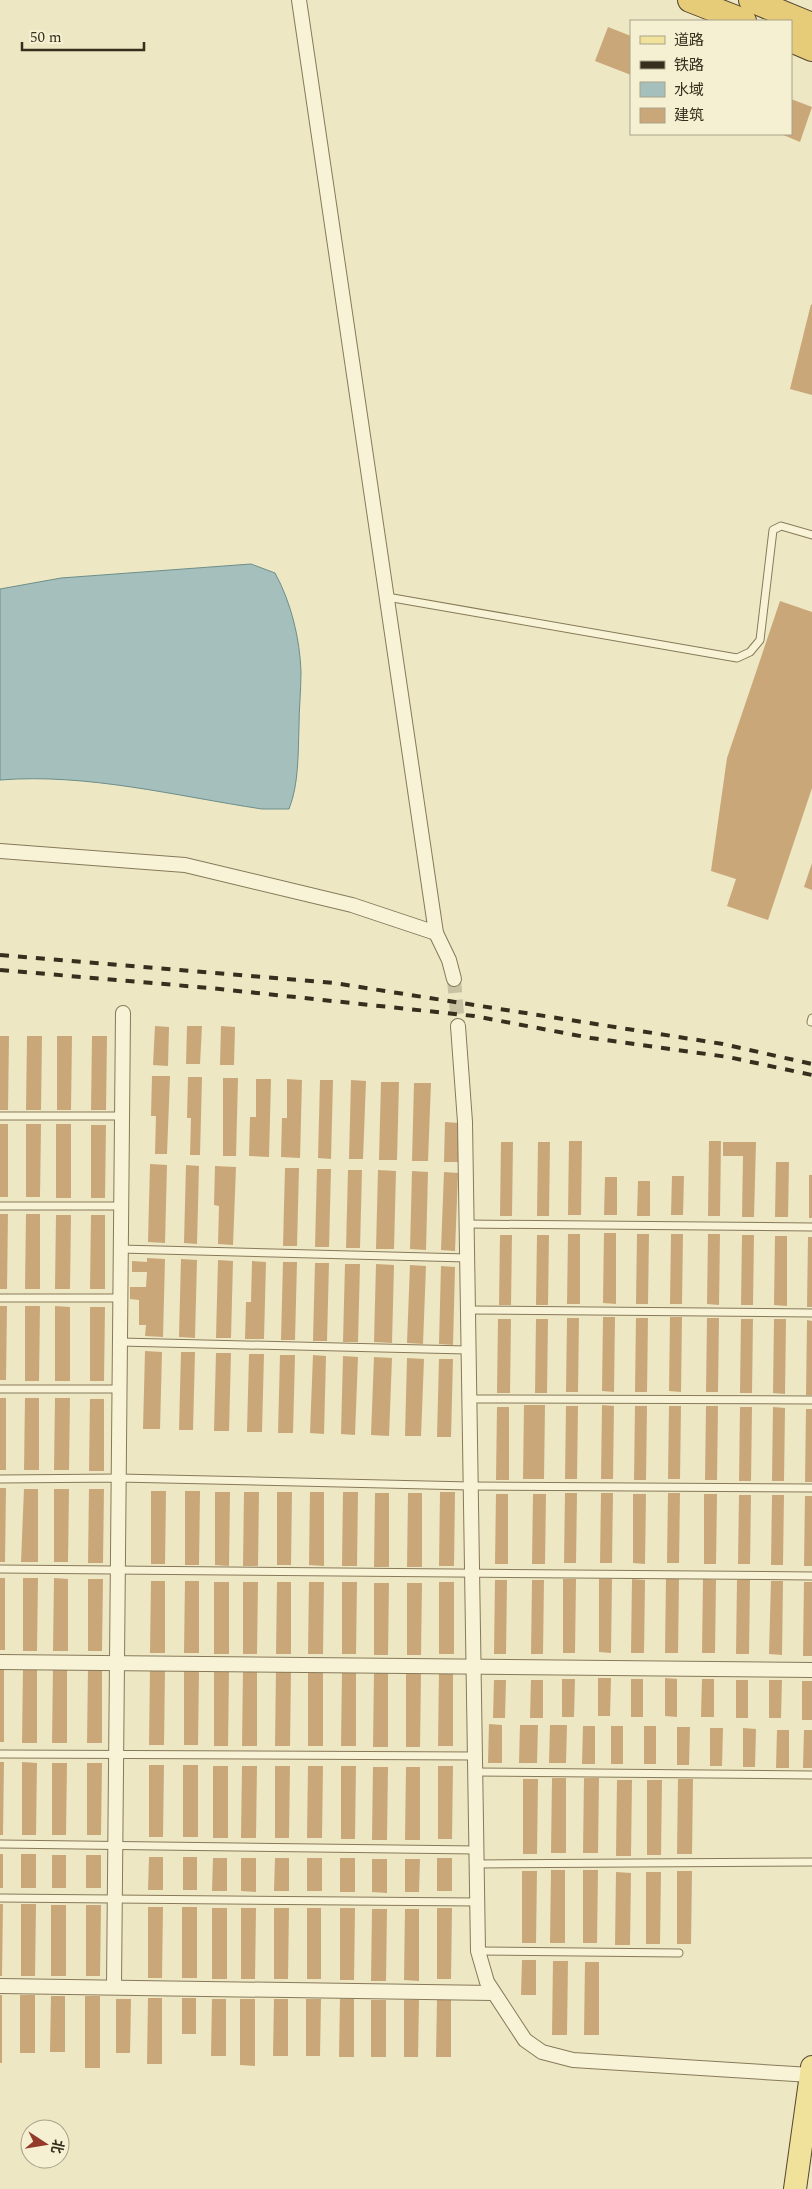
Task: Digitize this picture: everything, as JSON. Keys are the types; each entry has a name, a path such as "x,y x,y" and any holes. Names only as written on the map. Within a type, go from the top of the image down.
{"highway":[{"path":"690,0 741,20"},
{"path":"763,2 812,25"},
{"path":"792,40 812,49"}],"main road":[{"path":"795,2189 811,2071"}],"street":[{"path":"299,0 436,933 449,960 454,979"},
{"path":"0,851 185,865 334,900 436,933"},
{"path":"114,1986 122,1013"},
{"path":"458,1026 465,1122 467,1350 478,1951 487,1982 526,2040 550,2055 573,2060 811,2071"},
{"path":"0,1662 812,1670"},
{"path":"0,1986 493,1992"}],"lane":[{"path":"387,596 737,658 750,652 760,640 773,530 781,526 812,535"},
{"path":"0,1116 122,1116"},
{"path":"0,1206 121,1206"},
{"path":"466,1224 812,1227"},
{"path":"120,1249 466,1258"},
{"path":"0,1298 120,1298"},
{"path":"467,1310 812,1313"},
{"path":"120,1342 467,1350"},
{"path":"0,1389 119,1389"},
{"path":"468,1399 812,1400"},
{"path":"0,1479 119,1478 470,1486 812,1488"},
{"path":"0,1569 812,1576"},
{"path":"0,1754 474,1756"},
{"path":"475,1772 812,1775"},
{"path":"0,1844 476,1857 812,1862"},
{"path":"0,1898 477,1902"},
{"path":"478,1951 679,1953"}],"water":[{"path":"251,564 275,573 290,608 299,647 301,672 298,758 295,789 289,809 262,809 98,783 66,780 0,780 0,589 61,578"}],"building":[{"path":"608,27 630,36 630,75 595,61"},
{"path":"792,99 812,107 800,142 783,135 792,135"},
{"path":"812,305 812,395 790,389"},
{"path":"780,601 812,612 812,788 768,920 727,906 736,879 711,871 727,758"},
{"path":"812,863 812,890 804,887"},
{"path":"155,1026 169,1027 168,1066 153,1065"},
{"path":"187,1026 202,1026 200,1064 186,1064"},
{"path":"221,1026 235,1027 234,1065 220,1065"},
{"path":"0,1036 9,1036 8,1110 0,1110"},
{"path":"27,1036 42,1036 41,1110 26,1110"},
{"path":"57,1036 72,1036 71,1110 57,1110"},
{"path":"92,1036 107,1036 106,1110 91,1110"},
{"path":"152,1076 170,1076 167,1154 155,1154 156,1116 151,1116"},
{"path":"188,1077 202,1077 200,1155 190,1155 191,1118 187,1118"},
{"path":"223,1078 238,1078 236,1156 223,1156"},
{"path":"256,1079 271,1079 269,1157 249,1156 250,1117 256,1117"},
{"path":"287,1079 302,1080 300,1158 281,1157 282,1118 287,1118"},
{"path":"320,1080 333,1080 331,1159 318,1158"},
{"path":"351,1080 366,1081 363,1159 349,1159"},
{"path":"381,1082 399,1082 397,1160 379,1160"},
{"path":"414,1083 431,1083 428,1161 412,1161"},
{"path":"445,1122 459,1123 458,1162 444,1162"},
{"path":"0,1124 8,1124 8,1197 0,1197"},
{"path":"26,1124 41,1124 40,1197 26,1197"},
{"path":"56,1124 71,1124 71,1198 56,1198"},
{"path":"91,1125 106,1125 105,1198 91,1198"},
{"path":"569,1141 582,1141 581,1215 568,1215"},
{"path":"709,1141 721,1141 720,1216 708,1216"},
{"path":"501,1142 513,1142 512,1216 500,1216"},
{"path":"538,1142 550,1142 549,1216 537,1216"},
{"path":"723,1142 756,1142 754,1217 742,1217 743,1156 723,1156"},
{"path":"776,1162 789,1162 788,1217 775,1217"},
{"path":"150,1164 167,1165 165,1243 148,1242"},
{"path":"186,1165 199,1166 197,1244 184,1243"},
{"path":"215,1166 236,1167 233,1245 218,1244 219,1206 214,1205"},
{"path":"285,1168 299,1168 297,1246 283,1246"},
{"path":"317,1169 331,1169 329,1247 315,1247"},
{"path":"348,1170 362,1170 360,1248 346,1248"},
{"path":"378,1170 396,1171 394,1249 376,1249"},
{"path":"412,1171 428,1172 426,1250 410,1249"},
{"path":"444,1172 458,1173 455,1251 441,1250"},
{"path":"809,1175 812,1175 812,1218 809,1218"},
{"path":"672,1176 684,1176 683,1215 671,1215"},
{"path":"605,1177 617,1177 617,1215 604,1215"},
{"path":"638,1181 650,1181 650,1216 637,1216"},
{"path":"0,1214 8,1214 7,1289 0,1289"},
{"path":"26,1214 40,1214 40,1289 25,1289"},
{"path":"56,1215 71,1215 70,1289 55,1289"},
{"path":"91,1215 105,1215 105,1289 90,1289"},
{"path":"604,1233 616,1233 616,1304 603,1303"},
{"path":"568,1234 580,1234 580,1304 567,1304"},
{"path":"637,1234 649,1234 648,1304 636,1304"},
{"path":"671,1234 683,1234 682,1304 670,1304"},
{"path":"708,1234 720,1234 719,1305 707,1304"},
{"path":"500,1235 512,1235 511,1305 499,1305"},
{"path":"537,1235 549,1235 548,1305 536,1305"},
{"path":"742,1235 754,1235 753,1305 741,1305"},
{"path":"775,1236 787,1236 787,1306 774,1305"},
{"path":"808,1237 812,1237 812,1307 807,1307"},
{"path":"147,1258 165,1259 163,1337 145,1336 146,1325 139,1325 139,1300 130,1299 130,1287 146,1287 147,1272 132,1272 132,1261 147,1262"},
{"path":"181,1259 197,1260 195,1338 179,1337"},
{"path":"218,1260 233,1261 231,1338 216,1338"},
{"path":"252,1261 266,1262 264,1339 245,1339 246,1302 251,1302"},
{"path":"283,1262 297,1262 295,1340 281,1340"},
{"path":"315,1263 329,1263 327,1341 313,1341"},
{"path":"345,1264 360,1264 358,1342 343,1342"},
{"path":"376,1264 394,1265 392,1343 374,1342"},
{"path":"410,1265 426,1266 423,1344 407,1343"},
{"path":"441,1266 455,1267 453,1345 439,1344"},
{"path":"0,1306 7,1306 6,1380 0,1380"},
{"path":"25,1306 40,1306 39,1381 25,1381"},
{"path":"55,1306 70,1307 70,1381 55,1381"},
{"path":"90,1307 105,1307 104,1381 90,1381"},
{"path":"603,1317 615,1317 614,1392 602,1391"},
{"path":"670,1317 682,1317 681,1392 669,1391"},
{"path":"567,1318 579,1318 578,1392 566,1392"},
{"path":"636,1318 648,1318 647,1392 635,1392"},
{"path":"707,1318 719,1318 718,1392 706,1392"},
{"path":"498,1319 511,1319 510,1393 497,1393"},
{"path":"536,1319 548,1319 547,1393 535,1393"},
{"path":"741,1319 753,1319 752,1393 740,1393"},
{"path":"774,1319 786,1319 785,1394 773,1393"},
{"path":"807,1320 812,1321 812,1395 806,1395"},
{"path":"145,1351 162,1352 160,1429 143,1429"},
{"path":"181,1352 195,1352 193,1430 179,1430"},
{"path":"216,1353 231,1353 229,1431 214,1431"},
{"path":"249,1354 264,1354 262,1432 247,1432"},
{"path":"280,1355 295,1355 293,1433 278,1433"},
{"path":"313,1355 326,1356 324,1434 310,1433"},
{"path":"343,1356 358,1357 355,1435 341,1434"},
{"path":"374,1357 392,1358 389,1436 371,1435"},
{"path":"407,1358 424,1359 421,1436 405,1436"},
{"path":"439,1359 453,1359 451,1437 437,1437"},
{"path":"0,1398 6,1398 6,1470 0,1470"},
{"path":"25,1398 39,1398 39,1470 24,1470"},
{"path":"55,1398 70,1398 69,1470 54,1470"},
{"path":"90,1399 104,1399 104,1471 89,1471"},
{"path":"524,1405 545,1405 544,1479 523,1479"},
{"path":"602,1405 614,1406 613,1479 601,1479"},
{"path":"566,1406 578,1406 577,1479 565,1479"},
{"path":"635,1406 647,1406 646,1480 634,1480"},
{"path":"669,1406 681,1406 680,1479 668,1479"},
{"path":"706,1406 718,1406 717,1480 705,1480"},
{"path":"497,1407 509,1407 509,1480 496,1480"},
{"path":"740,1407 752,1407 751,1481 739,1481"},
{"path":"773,1407 785,1408 784,1481 772,1481"},
{"path":"806,1409 812,1409 812,1482 805,1482"},
{"path":"0,1488 6,1488 5,1562 0,1562"},
{"path":"24,1489 38,1489 38,1562 21,1562"},
{"path":"54,1489 69,1489 68,1562 54,1562"},
{"path":"89,1489 104,1489 103,1563 88,1563"},
{"path":"151,1491 166,1491 165,1564 151,1564"},
{"path":"185,1491 200,1491 199,1565 185,1565"},
{"path":"215,1492 230,1492 229,1566 215,1565"},
{"path":"244,1492 259,1492 258,1566 243,1566"},
{"path":"277,1492 292,1492 291,1565 277,1565"},
{"path":"310,1492 324,1492 324,1566 309,1565"},
{"path":"343,1492 358,1492 357,1566 342,1566"},
{"path":"440,1492 455,1492 454,1566 439,1566"},
{"path":"375,1493 389,1493 389,1567 374,1567"},
{"path":"408,1493 422,1493 422,1567 407,1567"},
{"path":"565,1493 577,1493 576,1563 564,1563"},
{"path":"601,1493 613,1493 612,1563 600,1563"},
{"path":"668,1493 680,1493 679,1563 667,1563"},
{"path":"496,1494 508,1494 508,1564 495,1564"},
{"path":"533,1494 546,1494 545,1564 532,1564"},
{"path":"633,1494 646,1494 645,1564 633,1563"},
{"path":"704,1494 717,1494 716,1564 704,1564"},
{"path":"739,1495 751,1495 750,1564 738,1564"},
{"path":"772,1495 784,1495 783,1565 771,1565"},
{"path":"805,1496 812,1496 812,1566 804,1566"},
{"path":"0,1578 5,1578 5,1650 0,1650"},
{"path":"23,1578 38,1578 37,1651 23,1651"},
{"path":"54,1578 68,1579 68,1651 53,1651"},
{"path":"88,1579 103,1579 102,1651 88,1651"},
{"path":"563,1579 576,1579 575,1653 563,1653"},
{"path":"599,1579 612,1579 611,1653 599,1652"},
{"path":"632,1579 645,1580 644,1653 631,1653"},
{"path":"666,1579 679,1579 678,1653 665,1653"},
{"path":"703,1579 716,1580 715,1653 702,1653"},
{"path":"495,1580 507,1580 506,1654 494,1654"},
{"path":"532,1580 544,1580 543,1654 531,1654"},
{"path":"737,1580 750,1580 749,1654 736,1654"},
{"path":"151,1581 165,1581 165,1653 150,1653"},
{"path":"185,1581 199,1581 199,1653 184,1653"},
{"path":"771,1581 783,1581 782,1655 769,1654"},
{"path":"214,1582 229,1582 229,1654 214,1654"},
{"path":"243,1582 258,1582 257,1654 243,1654"},
{"path":"277,1582 291,1582 291,1654 276,1654"},
{"path":"309,1582 324,1582 323,1654 308,1654"},
{"path":"342,1582 357,1582 356,1654 342,1654"},
{"path":"439,1582 454,1582 454,1654 439,1654"},
{"path":"804,1582 812,1582 812,1656 803,1656"},
{"path":"374,1583 389,1583 388,1655 374,1655"},
{"path":"407,1583 422,1583 421,1655 407,1655"},
{"path":"0,1667 4,1667 4,1742 0,1742"},
{"path":"23,1667 37,1667 37,1743 22,1743"},
{"path":"53,1667 67,1667 67,1743 52,1743"},
{"path":"88,1668 102,1668 102,1743 87,1743"},
{"path":"150,1669 165,1670 164,1745 149,1745"},
{"path":"184,1670 199,1670 198,1745 184,1745"},
{"path":"276,1670 291,1671 290,1746 275,1746"},
{"path":"214,1671 229,1671 228,1746 214,1746"},
{"path":"243,1671 257,1671 257,1746 242,1746"},
{"path":"308,1671 323,1671 323,1746 308,1746"},
{"path":"342,1671 356,1671 356,1746 341,1746"},
{"path":"439,1671 453,1671 453,1746 438,1746"},
{"path":"374,1672 388,1672 388,1747 373,1747"},
{"path":"406,1672 421,1672 420,1747 406,1747"},
{"path":"598,1678 611,1678 610,1716 598,1716"},
{"path":"665,1678 677,1679 677,1717 665,1716"},
{"path":"562,1679 575,1679 574,1717 562,1717"},
{"path":"631,1679 643,1679 643,1717 631,1717"},
{"path":"702,1679 714,1679 714,1717 701,1717"},
{"path":"494,1680 506,1680 505,1718 493,1718"},
{"path":"531,1680 543,1680 543,1718 530,1718"},
{"path":"736,1680 748,1680 748,1718 736,1718"},
{"path":"769,1680 782,1680 781,1718 769,1718"},
{"path":"802,1681 812,1681 812,1720 802,1720"},
{"path":"489,1724 502,1725 502,1763 488,1763"},
{"path":"520,1725 538,1725 537,1763 519,1763"},
{"path":"550,1725 567,1725 566,1763 549,1763"},
{"path":"583,1726 595,1726 595,1764 582,1764"},
{"path":"611,1726 623,1726 623,1764 611,1764"},
{"path":"644,1726 656,1726 656,1764 644,1764"},
{"path":"677,1727 690,1727 689,1765 677,1765"},
{"path":"710,1728 723,1728 722,1766 710,1766"},
{"path":"743,1728 756,1729 755,1767 743,1767"},
{"path":"777,1730 789,1730 789,1768 776,1768"},
{"path":"804,1730 812,1730 812,1768 803,1768"},
{"path":"0,1762 4,1762 3,1835 0,1835"},
{"path":"22,1762 37,1763 36,1835 22,1835"},
{"path":"52,1763 67,1763 66,1835 52,1835"},
{"path":"87,1763 102,1763 101,1835 87,1835"},
{"path":"149,1765 164,1765 163,1837 149,1837"},
{"path":"183,1765 198,1765 198,1837 183,1837"},
{"path":"213,1766 228,1766 228,1838 213,1838"},
{"path":"242,1766 257,1766 256,1838 241,1838"},
{"path":"275,1766 290,1766 289,1838 275,1838"},
{"path":"308,1766 323,1766 322,1838 307,1838"},
{"path":"341,1766 356,1766 355,1839 341,1839"},
{"path":"438,1766 453,1766 452,1839 438,1839"},
{"path":"373,1767 388,1767 387,1840 372,1840"},
{"path":"406,1767 420,1767 420,1840 405,1840"},
{"path":"552,1778 566,1778 566,1853 551,1853"},
{"path":"584,1778 599,1778 598,1853 583,1853"},
{"path":"523,1779 538,1779 537,1854 523,1854"},
{"path":"678,1779 693,1779 692,1854 677,1854"},
{"path":"617,1780 632,1780 631,1856 616,1856"},
{"path":"647,1780 662,1780 661,1855 647,1855"},
{"path":"0,1854 3,1854 3,1888 0,1888"},
{"path":"21,1854 36,1854 36,1888 21,1888"},
{"path":"52,1855 66,1855 66,1888 52,1888"},
{"path":"86,1855 101,1855 101,1888 86,1888"},
{"path":"149,1857 163,1857 163,1890 148,1890"},
{"path":"183,1857 197,1857 197,1890 183,1890"},
{"path":"213,1858 227,1858 227,1891 212,1891"},
{"path":"241,1858 256,1858 256,1892 241,1891"},
{"path":"275,1858 289,1858 289,1891 274,1891"},
{"path":"307,1858 322,1858 322,1891 307,1891"},
{"path":"340,1858 355,1858 355,1892 340,1892"},
{"path":"437,1858 452,1858 452,1891 437,1891"},
{"path":"372,1859 387,1859 387,1893 372,1892"},
{"path":"405,1859 420,1859 419,1892 405,1892"},
{"path":"551,1870 565,1870 565,1943 550,1943"},
{"path":"583,1870 598,1870 597,1943 583,1943"},
{"path":"522,1871 537,1871 536,1943 522,1943"},
{"path":"677,1871 692,1871 691,1944 677,1944"},
{"path":"616,1872 631,1873 630,1945 615,1945"},
{"path":"646,1872 661,1872 660,1944 646,1944"},
{"path":"0,1904 3,1904 2,1976 0,1976"},
{"path":"21,1904 36,1904 35,1976 21,1976"},
{"path":"51,1905 66,1905 66,1976 51,1976"},
{"path":"86,1905 101,1905 100,1976 86,1976"},
{"path":"148,1907 163,1907 162,1978 148,1978"},
{"path":"182,1907 197,1907 197,1978 182,1978"},
{"path":"212,1908 227,1908 227,1979 212,1979"},
{"path":"241,1908 256,1908 255,1979 241,1979"},
{"path":"274,1908 289,1908 288,1979 274,1979"},
{"path":"307,1908 321,1908 321,1979 307,1979"},
{"path":"340,1908 355,1908 354,1980 340,1980"},
{"path":"437,1908 452,1908 451,1979 437,1979"},
{"path":"372,1909 387,1909 386,1981 371,1981"},
{"path":"405,1909 419,1909 419,1981 404,1980"},
{"path":"522,1960 536,1960 536,1995 521,1995"},
{"path":"553,1961 568,1961 567,2035 552,2035"},
{"path":"585,1962 599,1962 599,2035 584,2035"},
{"path":"0,1995 2,1995 2,2063 0,2063"},
{"path":"20,1995 35,1995 35,2053 20,2053"},
{"path":"51,1996 65,1996 65,2052 50,2052"},
{"path":"85,1996 100,1996 100,2068 85,2068"},
{"path":"148,1998 162,1998 162,2064 147,2064"},
{"path":"182,1998 196,1998 196,2034 182,2034"},
{"path":"116,1999 131,1999 130,2053 116,2053"},
{"path":"212,1999 226,1999 226,2056 211,2056"},
{"path":"240,1999 255,1999 255,2066 240,2065"},
{"path":"274,1999 288,1999 288,2056 273,2056"},
{"path":"306,1999 321,1999 320,2056 306,2056"},
{"path":"340,1999 354,1999 354,2057 339,2057"},
{"path":"437,1999 451,1999 451,2057 436,2057"},
{"path":"371,2000 386,2000 386,2057 371,2057"},
{"path":"404,2000 419,2000 418,2057 404,2057"}],"tunnel":[{"path":"454,979 458,1026"}],"railway":[{"path":"0,955 334,983 723,1044 812,1064"},
{"path":"0,970 210,988 474,1016 591,1038 728,1057 812,1075"}]}
